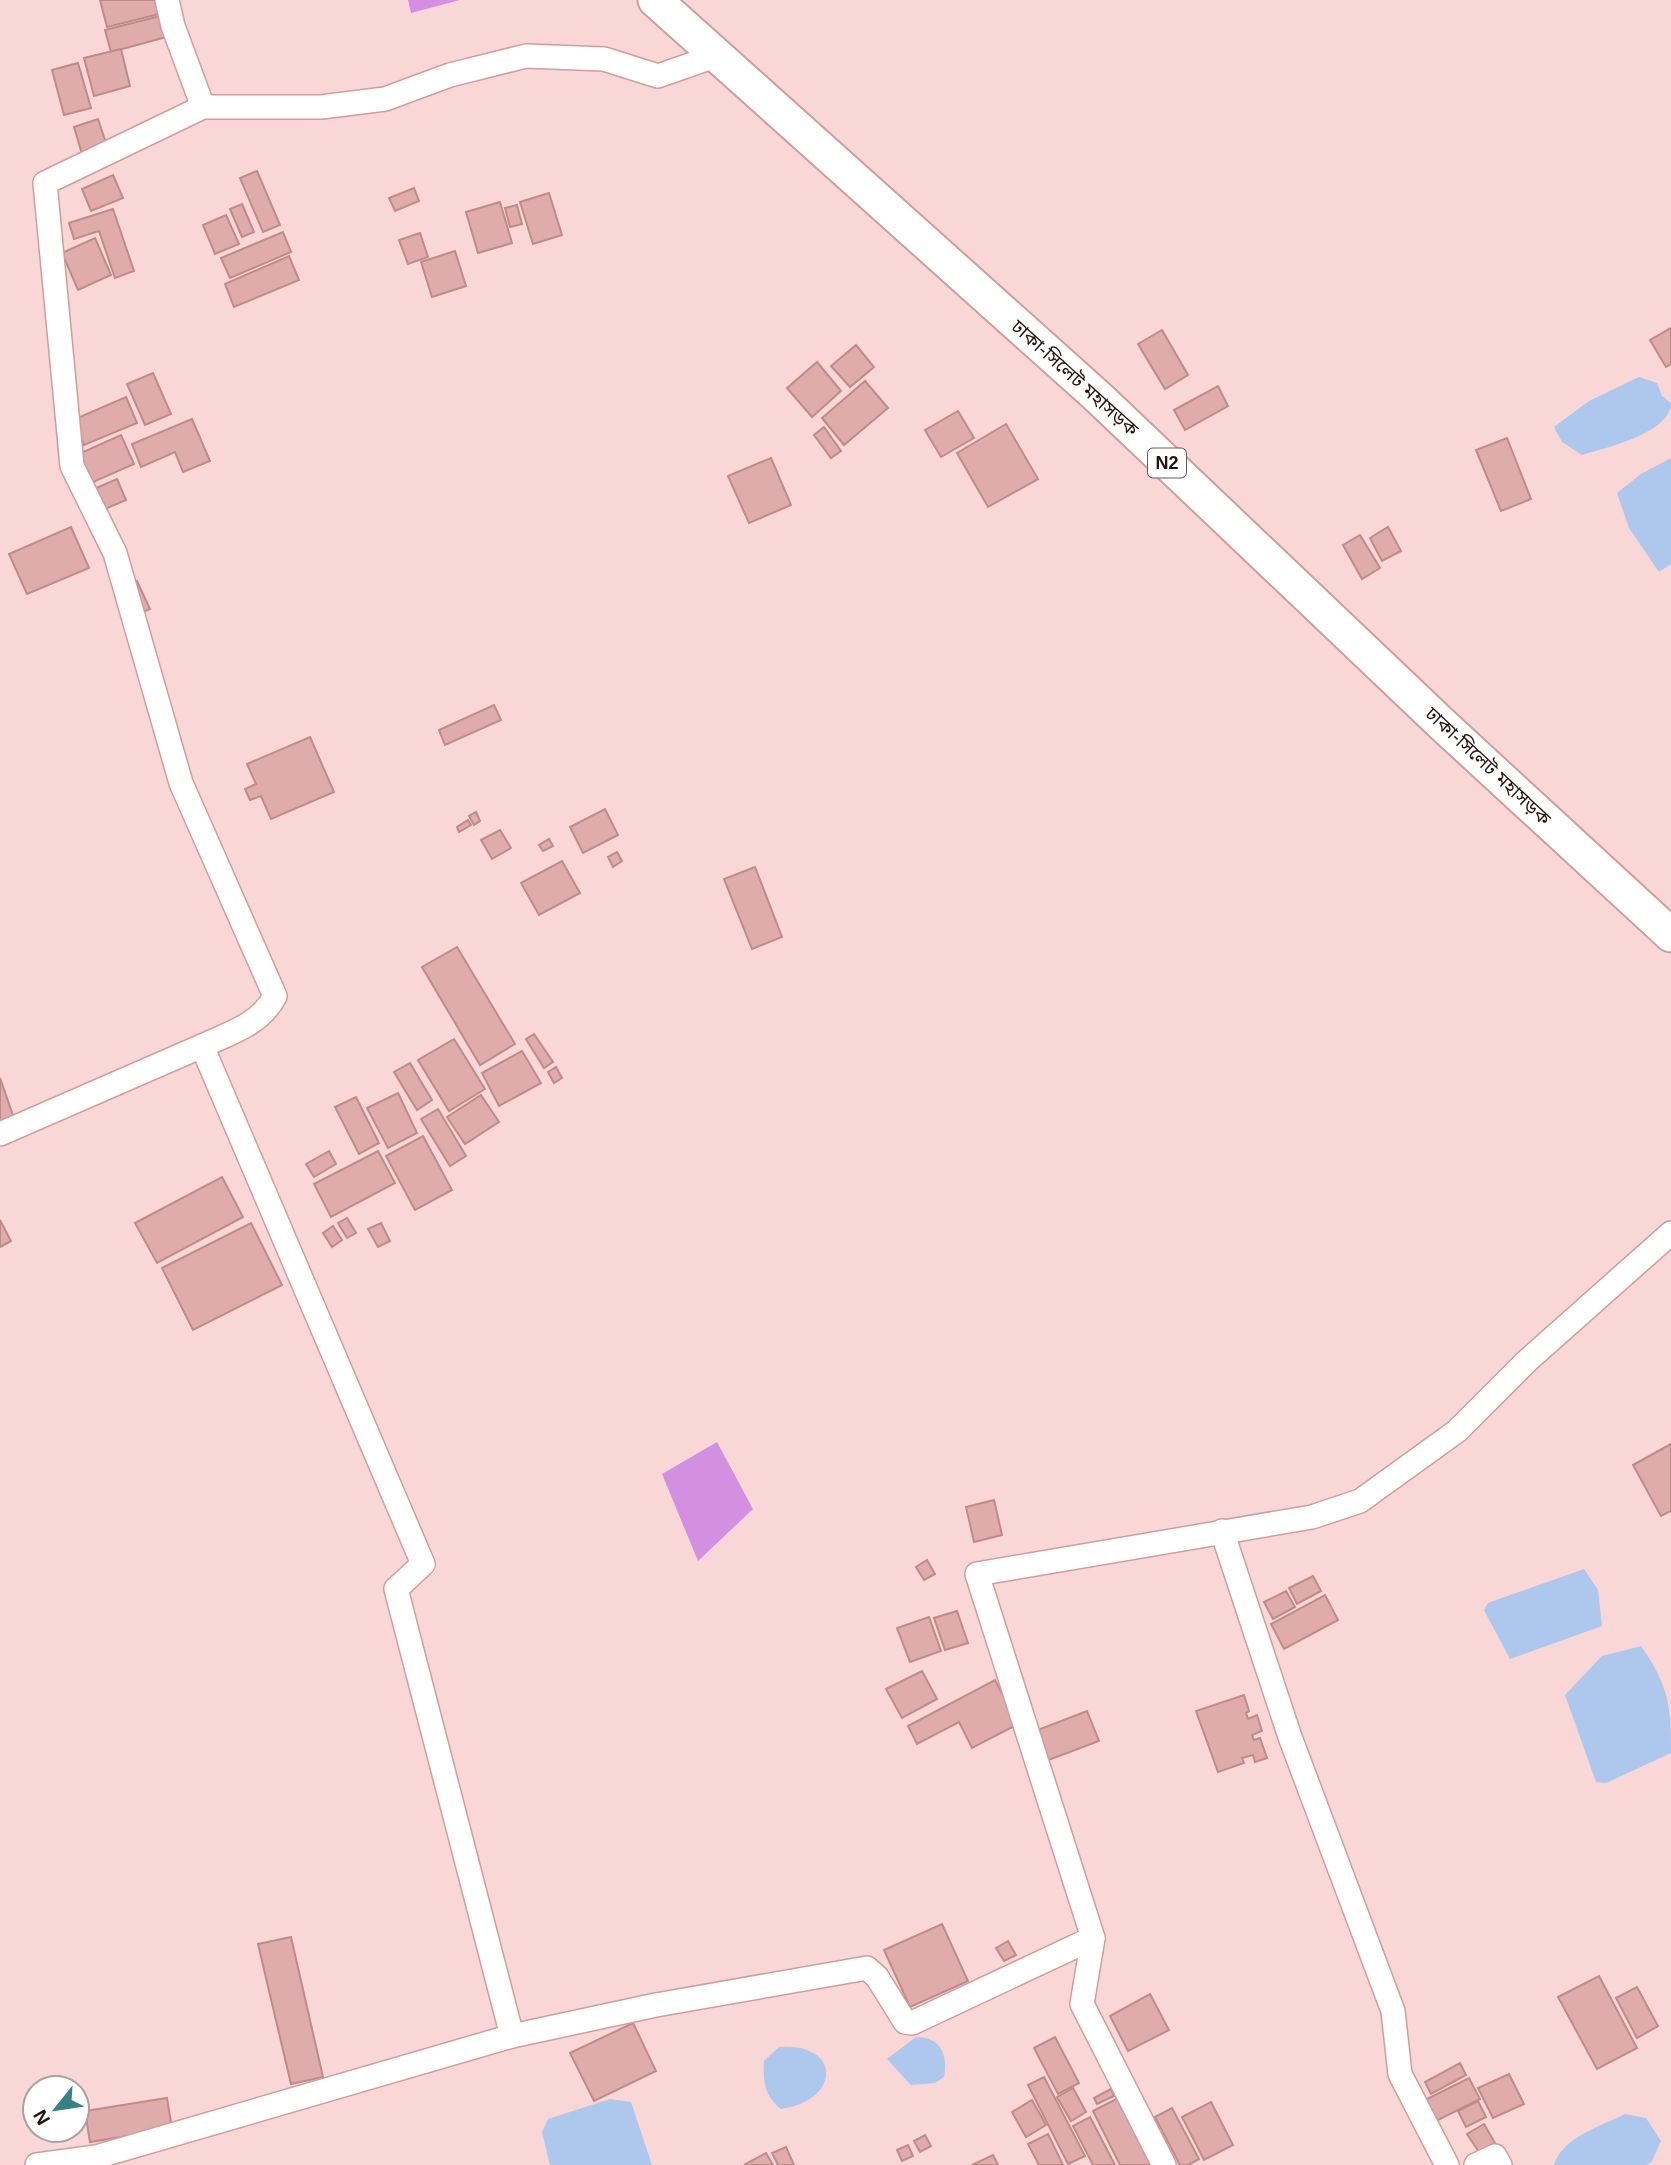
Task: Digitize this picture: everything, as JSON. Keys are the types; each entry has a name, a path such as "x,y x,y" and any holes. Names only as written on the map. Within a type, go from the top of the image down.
{"highway":[{"name":"ঢাকা-সিলেট মহাসড়ক","path":"655,0 1098,397 1444,726 1671,935"}],"street":[{"path":"167,0 173,26 203,107"},
{"path":"0,1134 250,1024 268,1011 275,996 181,783 115,553 72,466 46,183 203,107 321,107 385,99 450,75 526,56 604,59 658,76 715,56"},
{"path":"202,1046 423,1564 396,1590 512,2036"},
{"path":"1164,2165 1082,2004 1093,1938 978,1574 1312,1517 1360,1500 1457,1432 1527,1361 1671,1233"},
{"path":"1223,1531 1290,1737 1394,2011 1400,2074 1447,2165"},
{"path":"37,2165 96,2157 512,2036 656,2005 867,1968 877,1977 905,2022 912,2023 1093,1938"},
{"path":"1476,2165 1496,2156 1500,2165"}],"shaded area":[{"path":"408,0 460,0 411,13"},
{"path":"717,1442 753,1509 698,1561 662,1474"}],"water":[{"path":"1639,377 1657,383 1662,396 1671,403 1668,414 1660,423 1635,438 1582,455 1562,442 1554,427 1589,401"},
{"path":"1671,458 1671,564 1659,572 1629,528 1617,493 1641,474"},
{"path":"1584,1569 1598,1590 1602,1626 1510,1659 1484,1610 1488,1603"},
{"path":"1641,1646 1663,1685 1669,1709 1671,1753 1606,1783 1596,1782 1565,1695 1602,1656"},
{"path":"916,2037 931,2040 941,2049 945,2061 944,2077 935,2083 911,2085 887,2059"},
{"path":"779,2047 799,2048 814,2053 823,2062 826,2073 824,2084 815,2095 801,2104 781,2109 768,2093 764,2075 764,2061"},
{"path":"610,2099 631,2102 652,2165 550,2165 542,2132 548,2119"},
{"path":"1625,2114 1646,2118 1661,2141 1652,2161 1647,2165 1554,2165 1558,2155 1574,2140"}],"building":[{"path":"100,0 155,0 159,14 107,27"},
{"path":"164,15 170,36 111,52 105,30"},
{"path":"121,49 130,86 94,96 84,58"},
{"path":"78,63 91,108 64,115 52,70"},
{"path":"98,119 107,146 82,154 74,127"},
{"path":"257,171 280,225 263,232 240,178"},
{"path":"113,175 123,198 91,211 82,189"},
{"path":"414,188 419,201 395,211 389,198"},
{"path":"549,193 562,235 533,244 520,202"},
{"path":"500,202 512,243 478,253 466,212"},
{"path":"242,204 254,232 242,237 230,209"},
{"path":"517,205 522,224 510,227 505,208"},
{"path":"113,209 134,271 115,278 99,231 74,239 69,223"},
{"path":"226,215 239,244 215,254 203,225"},
{"path":"283,232 291,252 230,278 221,258"},
{"path":"420,233 428,257 408,264 399,240"},
{"path":"95,238 111,275 78,290 62,253"},
{"path":"455,251 466,286 432,297 421,262"},
{"path":"289,256 299,280 234,307 225,284"},
{"path":"1671,328 1671,364 1666,367 1650,340"},
{"path":"1162,330 1188,375 1165,389 1138,344"},
{"path":"856,345 874,367 850,387 831,366"},
{"path":"817,362 841,391 812,417 787,388"},
{"path":"153,373 171,414 145,425 127,384"},
{"path":"865,381 888,408 844,445 822,418"},
{"path":"1218,386 1228,406 1185,430 1174,410"},
{"path":"126,397 137,423 84,445 73,420"},
{"path":"958,411 974,438 941,457 925,430"},
{"path":"192,419 210,461 183,472 175,452 141,467 132,444"},
{"path":"1006,424 1038,479 988,507 957,453"},
{"path":"824,427 841,451 831,458 814,435"},
{"path":"121,435 134,464 84,486 72,457"},
{"path":"1507,438 1531,499 1501,511 1476,450"},
{"path":"771,458 791,505 749,523 728,476"},
{"path":"117,479 126,500 98,512 89,491"},
{"path":"71,527 89,568 27,594 9,554"},
{"path":"1388,527 1401,551 1382,561 1370,538"},
{"path":"1360,535 1380,568 1362,579 1343,545"},
{"path":"137,581 150,609 137,615 125,586"},
{"path":"494,705 501,720 445,745 439,730"},
{"path":"310,737 334,792 271,819 261,796 250,800 245,789 256,784 247,764"},
{"path":"605,809 618,835 583,853 570,827"},
{"path":"476,812 480,821 474,825 469,816"},
{"path":"468,820 471,825 459,832 457,827"},
{"path":"500,830 511,848 492,859 481,840"},
{"path":"549,839 553,846 543,851 539,845"},
{"path":"617,852 622,861 613,867 608,857"},
{"path":"562,861 580,893 539,915 521,883"},
{"path":"755,867 782,937 752,949 724,879"},
{"path":"457,947 515,1044 480,1065 422,967"},
{"path":"534,1034 553,1062 544,1068 526,1039"},
{"path":"454,1039 485,1089 449,1111 418,1060"},
{"path":"522,1051 541,1083 499,1106 482,1073"},
{"path":"410,1063 432,1100 417,1110 394,1072"},
{"path":"556,1067 562,1078 554,1083 548,1072"},
{"path":"0,1078 15,1121 0,1126"},
{"path":"398,1093 417,1133 388,1148 367,1108"},
{"path":"481,1095 499,1122 465,1144 447,1117"},
{"path":"356,1097 379,1143 359,1154 335,1107"},
{"path":"438,1109 466,1156 450,1166 421,1119"},
{"path":"423,1136 452,1190 415,1210 386,1156"},
{"path":"329,1151 336,1164 314,1177 306,1164"},
{"path":"378,1151 395,1183 331,1217 314,1184"},
{"path":"222,1177 243,1217 157,1263 135,1223"},
{"path":"347,1218 356,1233 347,1238 338,1223"},
{"path":"0,1220 11,1241 0,1247"},
{"path":"251,1223 282,1285 193,1330 162,1268"},
{"path":"381,1223 390,1241 378,1247 368,1229"},
{"path":"333,1226 342,1240 332,1247 323,1233"},
{"path":"1671,1444 1671,1511 1661,1516 1633,1465"},
{"path":"994,1500 1002,1535 974,1542 966,1507"},
{"path":"927,1560 935,1574 924,1580 916,1567"},
{"path":"1313,1576 1321,1591 1297,1604 1289,1588"},
{"path":"1286,1591 1295,1607 1273,1619 1264,1602"},
{"path":"1325,1595 1338,1620 1284,1649 1271,1624"},
{"path":"957,1611 968,1643 945,1650 934,1618"},
{"path":"929,1617 941,1651 910,1662 897,1628"},
{"path":"922,1671 937,1699 902,1718 886,1689"},
{"path":"995,1680 1018,1724 972,1748 959,1722 917,1744 908,1726"},
{"path":"1244,1695 1249,1711 1246,1713 1248,1719 1257,1715 1262,1731 1252,1735 1254,1740 1260,1738 1267,1758 1255,1762 1253,1755 1242,1758 1244,1763 1218,1772 1196,1711"},
{"path":"1087,1711 1099,1741 1046,1761 1035,1731"},
{"path":"942,1924 968,1981 910,2007 884,1950"},
{"path":"291,1937 323,2077 291,2084 258,1944"},
{"path":"1008,1941 1016,1955 1004,1961 996,1948"},
{"path":"1599,1976 1637,2048 1597,2069 1558,1997"},
{"path":"1637,1987 1658,2026 1637,2038 1616,1998"},
{"path":"1150,1994 1169,2030 1128,2051 1110,2016"},
{"path":"633,2023 656,2071 594,2101 570,2053"},
{"path":"1055,2037 1079,2083 1058,2094 1034,2048"},
{"path":"1460,2063 1466,2075 1431,2094 1425,2082"},
{"path":"1509,2074 1524,2104 1493,2118 1478,2088"},
{"path":"1044,2077 1085,2156 1068,2164 1028,2085"},
{"path":"1469,2078 1480,2099 1434,2122 1423,2101"},
{"path":"1073,2088 1086,2112 1071,2121 1057,2097"},
{"path":"1111,2089 1114,2096 1097,2104 1094,2098"},
{"path":"1122,2096 1156,2165 1120,2165 1093,2111"},
{"path":"167,2098 172,2129 91,2142 91,2110"},
{"path":"1032,2100 1046,2125 1026,2137 1012,2112"},
{"path":"1478,2101 1486,2117 1466,2127 1458,2111"},
{"path":"1211,2102 1233,2145 1204,2160 1182,2117"},
{"path":"1172,2108 1199,2159 1188,2165 1180,2165 1155,2117"},
{"path":"1090,2117 1115,2165 1093,2165 1073,2126"},
{"path":"1484,2124 1495,2143 1479,2152 1467,2134"},
{"path":"1048,2134 1063,2165 1039,2165 1028,2144"},
{"path":"925,2135 931,2146 920,2152 914,2141"},
{"path":"908,2145 913,2156 902,2161 897,2150"},
{"path":"786,2147 794,2165 778,2165 772,2153"},
{"path":"766,2153 773,2165 744,2165"},
{"path":"993,2155 998,2165 972,2165"}]}
